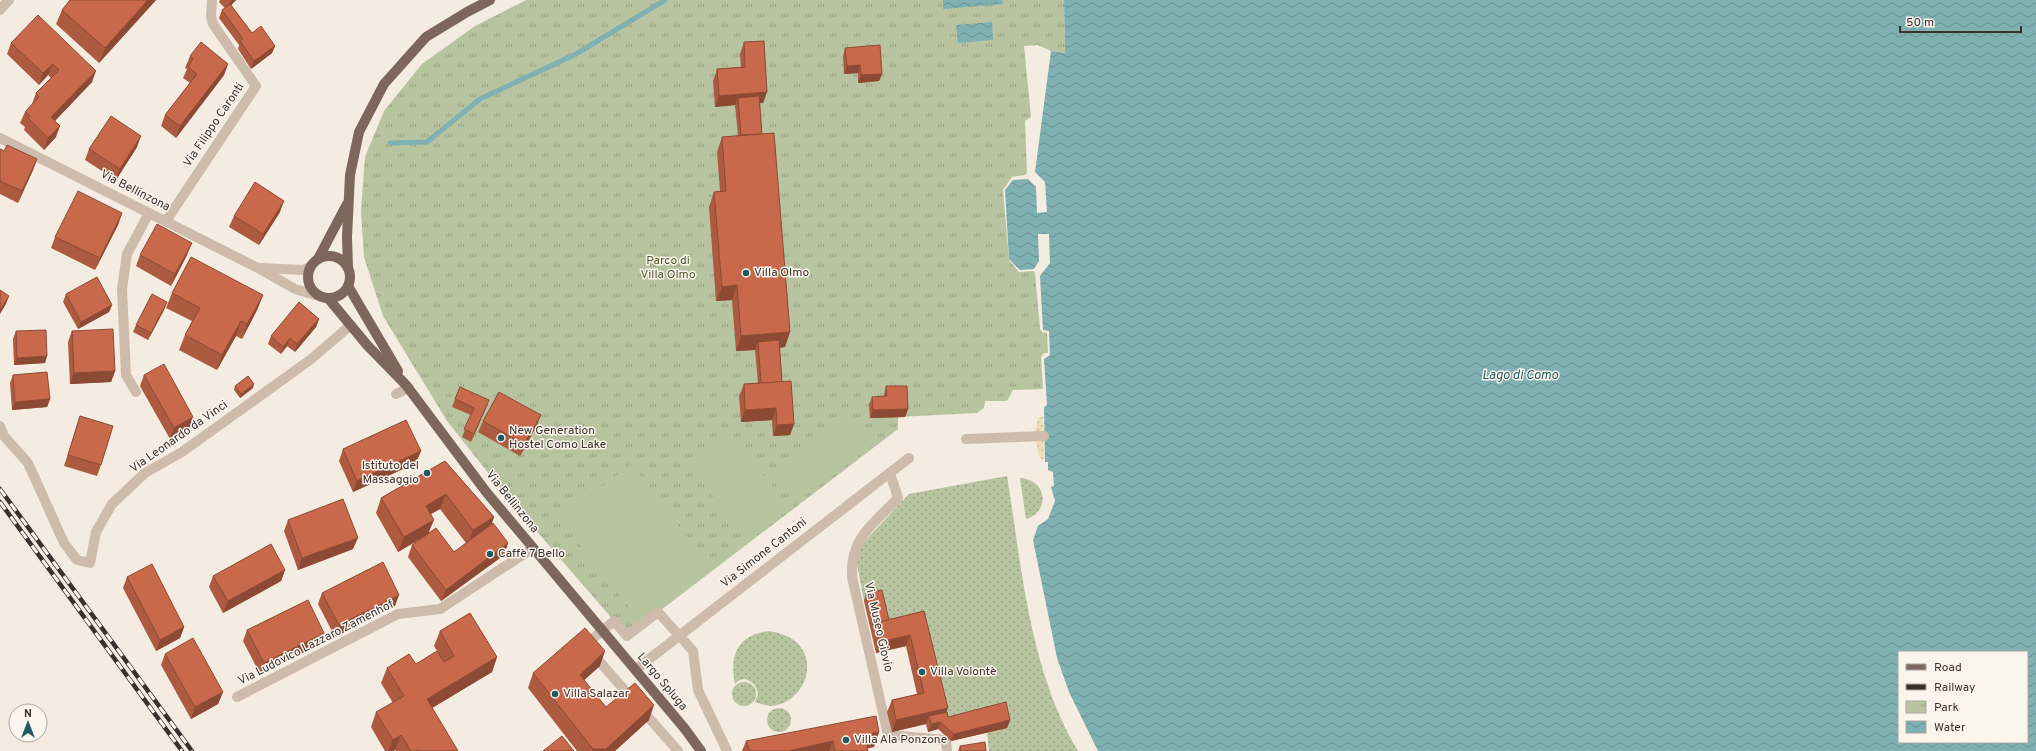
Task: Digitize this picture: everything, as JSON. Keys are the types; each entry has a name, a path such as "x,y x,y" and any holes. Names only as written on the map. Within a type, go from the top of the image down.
{"main road":[{"path":"348,268 343,262 333,256 325,256 310,267 308,275 309,283 315,293 325,297 340,295 348,286 350,275 348,268 347,237 350,175 359,132 384,84 426,37 490,0"},
{"path":"318,260 336,227 349,198"},
{"name":"Via Bellinzona","path":"348,286 407,387"},
{"name":"Via Bellinzona","path":"325,297 367,345 407,387 466,465 602,631"},
{"name":"Largo Spluga","path":"602,631 685,729 700,751"}],"street":[{"path":"0,10 9,0"},
{"name":"Via Filippo Caronti","path":"166,221 256,86 214,24 211,16 212,0"},
{"name":"Via Bellinzona","path":"0,138 258,268 295,289 325,297"},
{"path":"136,392 126,375 122,289 126,254 149,213"},
{"name":"Via Bellinzona","path":"258,268 303,270 310,267"},
{"name":"Via Leonardo da Vinci","path":"0,426 4,436 28,463 64,543 77,560 90,563 96,532 112,504 145,474 182,452 310,360 351,325"},
{"path":"396,394 407,387"},
{"path":"966,439 1044,436"},
{"name":"Via Simone Cantoni","path":"635,670 909,458"},
{"name":"Via Museo Giovio","path":"890,473 898,498 856,545 853,555 852,577 888,734 946,740 947,751"},
{"name":"Via Ludovico Lazzaro Zamenhof","path":"237,697 398,614 440,609 533,548"},
{"name":"Largo Spluga","path":"678,751 585,645 614,621 627,636 658,612 693,651 698,690 727,751"}],"green space":[{"name":"Parco di Villa Olmo","path":"526,0 1064,0 1065,53 1051,51 1038,45 1024,46 1031,117 1025,121 1027,173 1012,177 1003,190 1009,260 1019,272 1033,271 1035,273 1040,329 1042,332 1047,333 1048,353 1044,353 1041,357 1043,389 1013,390 1007,401 985,401 984,408 977,413 898,417 898,429 627,636 508,498 447,421 383,316 364,257 361,211 365,157 384,111 422,64 475,26"},
{"path":"849,413 873,445 797,502 773,470"},
{"path":"732,435 789,508 748,540 690,467"},
{"path":"631,464 711,567 640,622 560,518"},
{"path":"1007,476 1023,582 1038,652 1048,686 1061,719 1078,751 989,751 987,732 945,724 920,623 887,630 864,601 857,564 857,556 864,542 909,494"},
{"path":"1020,478 1029,480 1036,484 1041,490 1042,503 1039,510 1034,515 1026,519"},
{"path":"769,631 783,634 795,641 803,650 807,660 807,671 799,690 791,698 782,704 767,706 755,702 758,694 753,683 746,679 742,679 735,684 733,664 738,648 743,642 758,633"},
{"path":"744,682 753,685 756,694 753,703 744,706 735,703 732,694 735,685"},
{"path":"779,708 788,711 791,720 788,729 779,732 770,729 767,720 770,711"}],"sand":[{"path":"1043,416 1044,460 1041,461 1035,434 1039,418"}],"water":[{"path":"943,0 1002,0 1003,4 943,9"},
{"name":"Lago di Como","path":"1064,0 2036,0 2036,751 1098,751 1069,692 1057,658 1033,540 1038,526 1048,519 1055,501 1051,487 1054,486 1053,472 1048,470 1048,462 1045,462 1044,407 1047,405 1044,359 1050,355 1049,331 1043,330 1040,276 1050,263 1049,234 1038,234 1039,261 1034,269 1020,270 1009,259 1005,190 1013,180 1028,179 1036,187 1037,213 1047,212 1045,182 1035,172 1051,51 1065,53"},
{"path":"992,22 993,40 958,43 956,25"}],"building":[{"path":"70,0 148,0 105,48 62,10"},
{"path":"230,4 252,33 261,26 275,46 254,61 240,41 243,39 222,10"},
{"path":"38,15 96,71 51,117 60,126 48,138 28,118 30,116 25,112 39,97 36,93 59,70 53,64 43,73 11,43"},
{"path":"764,41 767,92 719,96 717,69 745,67 744,42"},
{"path":"201,42 228,64 180,126 165,115 197,74 188,67 193,59 190,56"},
{"path":"880,45 882,74 861,75 860,65 847,66 845,48"},
{"path":"759,96 762,134 741,135 738,98"},
{"path":"111,116 141,136 120,169 89,149"},
{"name":"Villa Olmo","path":"774,133 790,332 741,336 737,285 722,287 714,192 726,191 722,137"},
{"path":"7,145 37,159 22,191 0,181 0,149 4,151"},
{"path":"255,182 284,201 263,234 234,216"},
{"path":"78,191 122,213 100,258 55,237"},
{"path":"157,224 192,243 175,274 140,255"},
{"path":"191,257 263,295 247,324 241,321 222,355 185,335 200,308 172,293"},
{"path":"97,277 112,305 81,322 66,294"},
{"path":"0,290 9,296 0,310"},
{"path":"152,294 167,302 151,333 136,325"},
{"path":"299,302 319,319 297,344 290,338 283,347 271,336"},
{"path":"113,329 115,371 74,373 72,331"},
{"path":"46,330 47,356 17,358 16,331"},
{"path":"779,340 782,382 761,383 758,342"},
{"path":"164,364 193,417 174,428 144,375"},
{"path":"47,372 50,399 15,402 13,375"},
{"path":"248,376 254,384 241,394 235,386"},
{"path":"791,381 794,424 777,425 776,408 745,410 744,384"},
{"path":"886,386 907,386 908,409 873,410 872,397 887,396"},
{"path":"460,387 489,400 474,434 464,429 474,408 455,399"},
{"path":"499,392 541,415 524,444 483,421"},
{"path":"80,416 113,426 101,465 68,455"},
{"path":"406,420 421,451 357,481 343,449"},
{"path":"445,461 494,517 473,530 446,494 426,506 434,520 404,537 381,498"},
{"path":"343,499 358,538 302,558 288,520"},
{"path":"493,523 508,543 446,590 412,545 436,528 454,552"},
{"path":"271,544 285,570 228,601 213,576"},
{"path":"383,562 399,595 339,625 322,593"},
{"path":"152,564 184,627 160,640 127,577"},
{"path":"882,590 889,620 875,623 874,626 866,593"},
{"path":"308,600 324,633 264,663 247,630"},
{"path":"924,611 948,708 896,720 892,700 924,693 910,635 880,642 875,623"},
{"path":"470,613 497,657 427,699 458,751 411,751 401,735 393,740 376,712 404,696 387,668 409,654 416,664 437,651 444,662 454,656 440,631"},
{"name":"Villa Salazar","path":"585,628 605,651 580,675 606,707 635,683 654,705 606,749 593,749 533,673"},
{"path":"193,638 223,692 195,707 165,654"},
{"path":"1006,702 1010,720 954,734 940,722 931,724 929,716 947,712 948,717"},
{"path":"876,716 879,732 865,735 868,751 835,751 833,741 788,751 750,751 746,741"},
{"path":"562,736 574,751 543,751"},
{"path":"985,742 986,751 961,751 960,746"}],"waterway":[{"path":"390,143 427,142 480,99 576,54 665,0"}],"railway":[{"path":"0,489 192,751"},
{"path":"0,502 182,751"}],"place":[{"name":"Villa Olmo","path":"746,273"},
{"name":"New Generation Hostel Como Lake","path":"501,438"},
{"name":"Istituto del Massaggio","path":"427,473"},
{"name":"Caffè 7 Bello","path":"490,554"},
{"name":"Villa Volontè","path":"922,672"},
{"name":"Villa Salazar","path":"555,694"},
{"name":"Villa Ala Ponzone","path":"846,740"}]}
